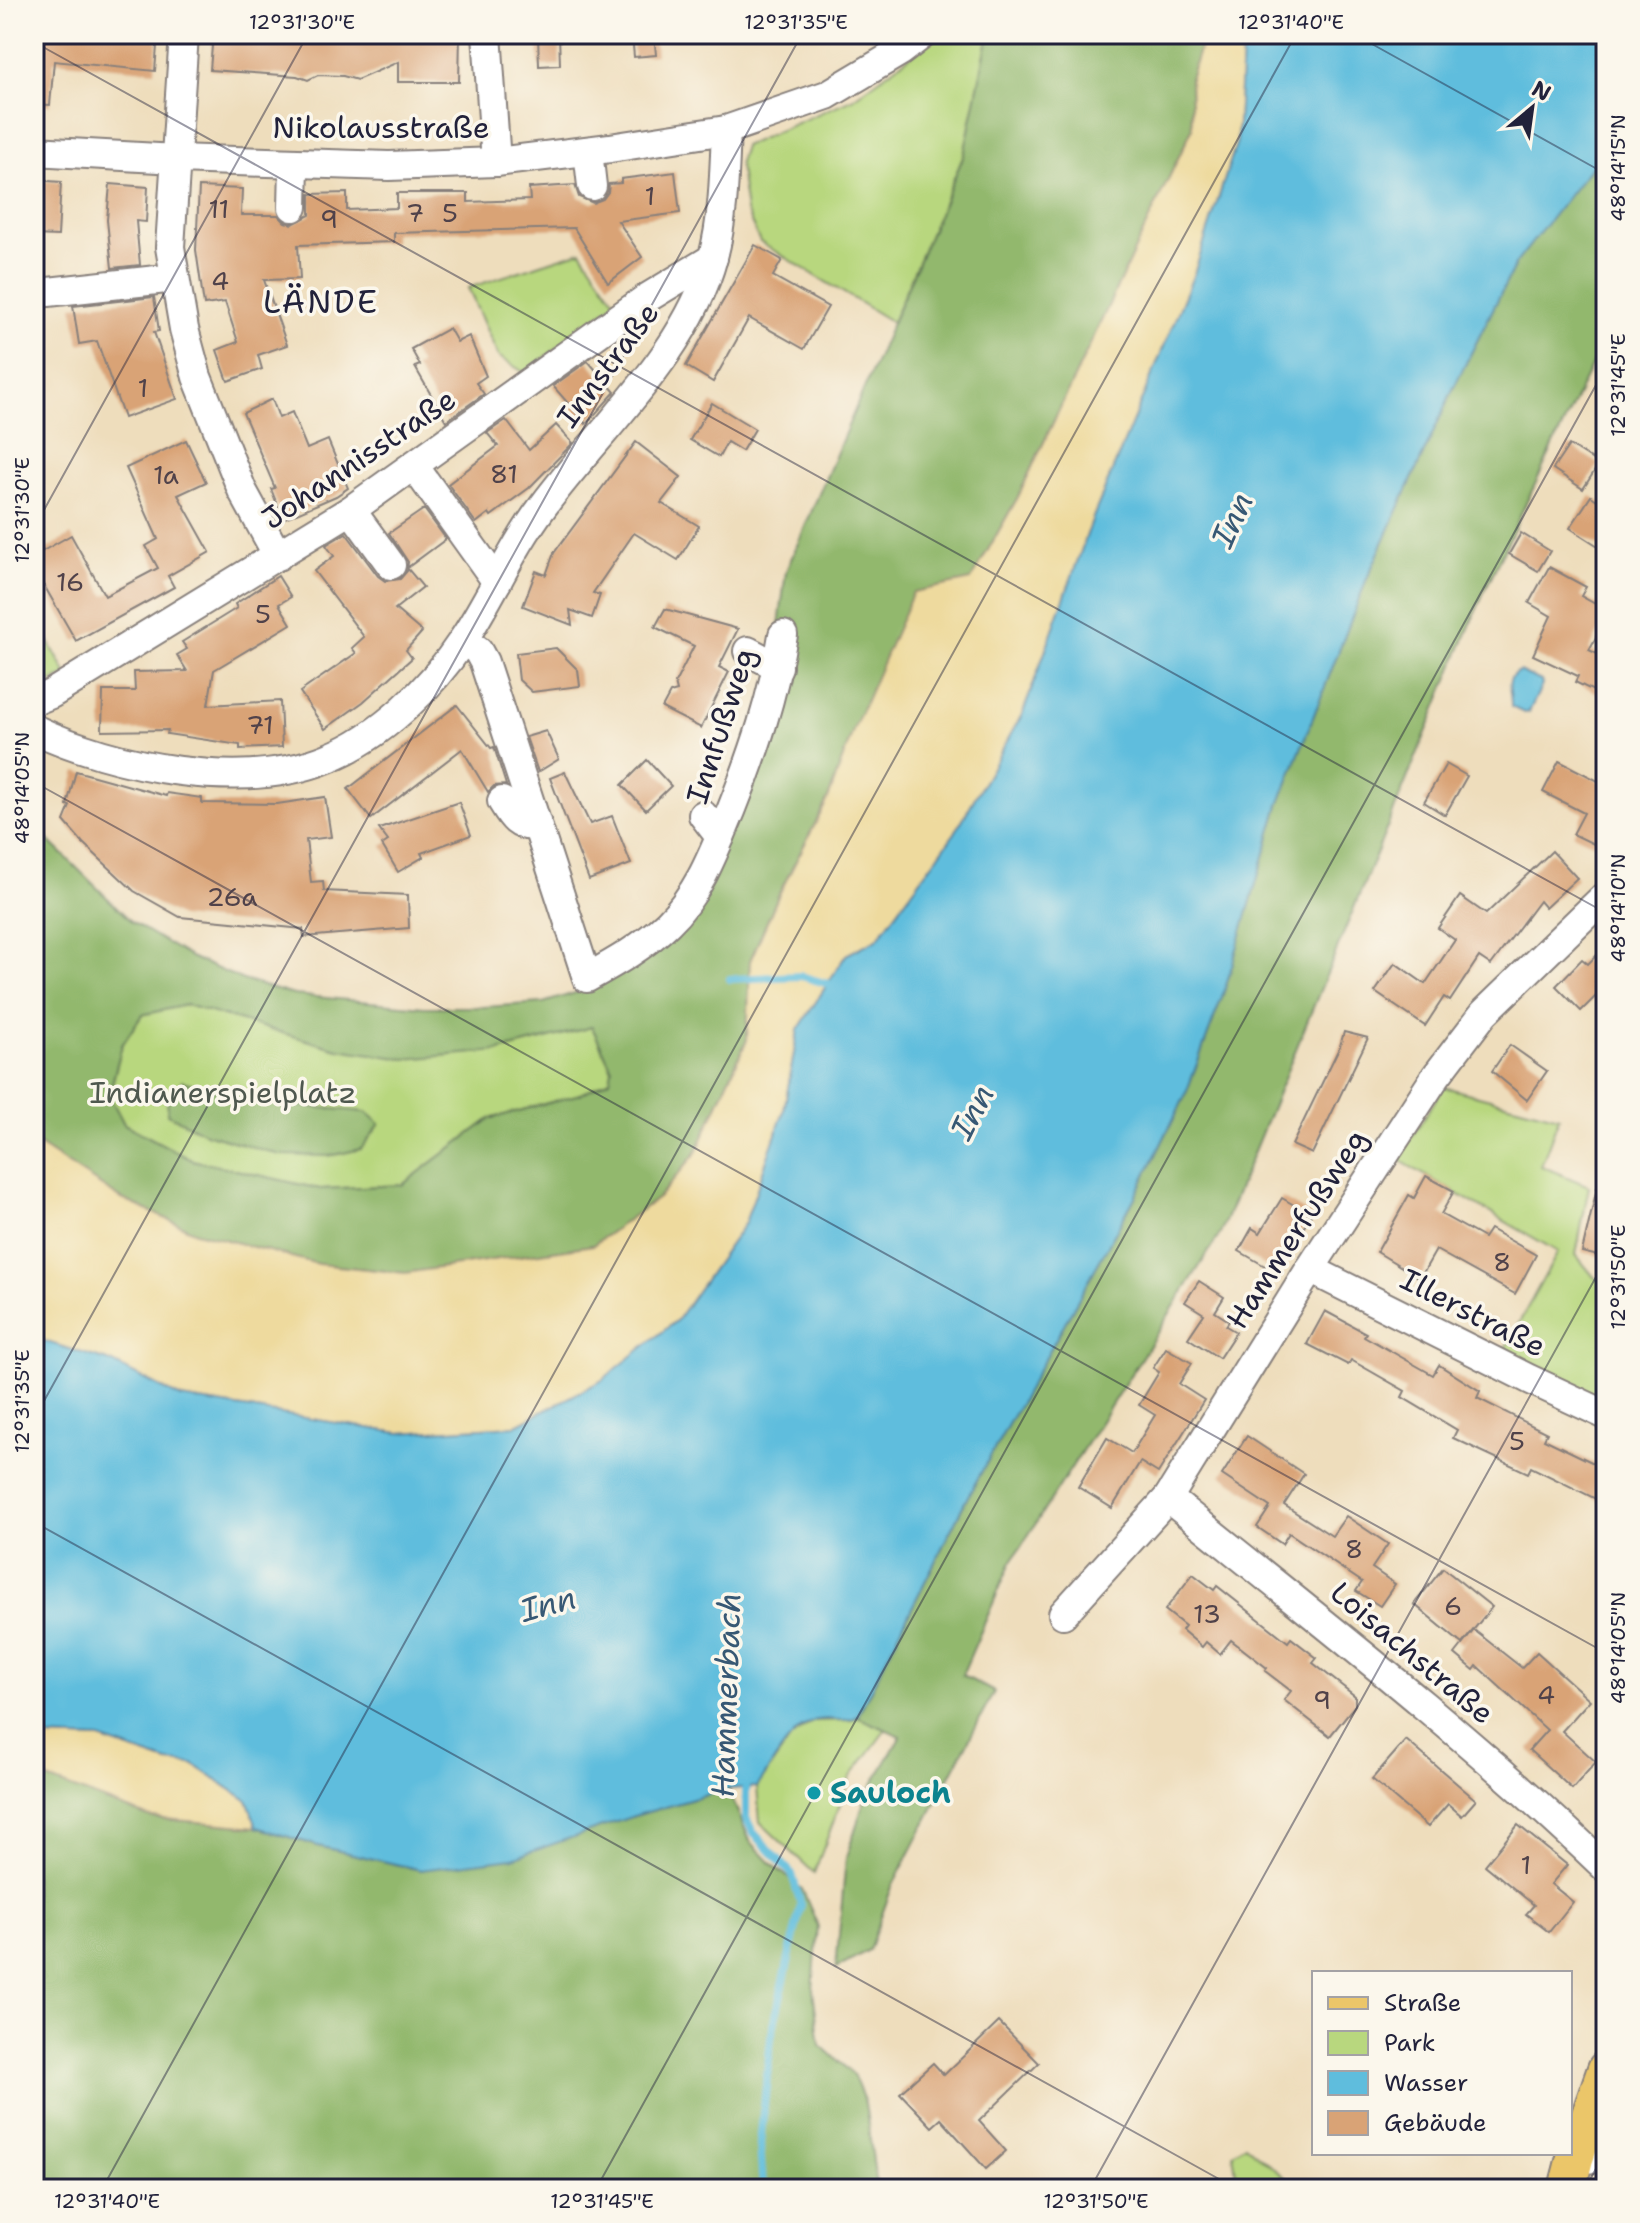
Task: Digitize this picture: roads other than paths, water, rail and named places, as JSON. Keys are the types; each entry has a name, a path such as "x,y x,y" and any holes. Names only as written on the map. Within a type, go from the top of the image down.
{"main road":[{"path":"1583,2169 1606,2069"}],"street":[{"path":"184,34 170,247 184,329 197,377 242,490 278,556"},
{"path":"487,34 496,162"},
{"path":"726,130 827,95 905,40"},
{"name":"Nikolausstraße","path":"34,151 389,166 496,162 726,130"},
{"name":"Innstraße","path":"34,729 71,746 145,767 240,773 293,770 329,758 373,732 409,703 463,640 539,511 575,463 621,413 658,365 689,313 713,258 723,197 726,130"},
{"path":"588,151 592,186"},
{"path":"293,207 294,164"},
{"name":"Johannisstraße","path":"34,701 51,694 351,510 647,298 713,258"},
{"path":"48,292 175,278"},
{"path":"414,466 497,582"},
{"path":"351,510 391,565"},
{"name":"Innfußweg","path":"536,825 587,978 639,948 669,922 691,896 711,861 712,826 760,735 783,635"},
{"path":"463,640 478,651 484,662 536,825 525,826 514,820 502,801"},
{"path":"748,651 778,667"},
{"name":"Hammerfußweg","path":"1063,1614 1168,1498 1310,1269 1436,1076 1484,1013 1606,895"},
{"name":"Illerstraße","path":"1310,1269 1606,1415"},
{"name":"Loisachstraße","path":"1168,1498 1538,1802 1606,1868"}],"water":[{"name":"Inn","path":"1243,34 1606,34 1606,148 1516,263 1453,389 1368,576 1279,805 1226,986 1185,1096 1133,1201 967,1498 857,1717 819,1720 804,1726 781,1750 757,1787 728,1789 634,1816 513,1858 421,1870 318,1846 257,1827 247,1800 193,1764 168,1762 100,1739 45,1737 34,1732 34,1338 111,1362 181,1398 399,1433 515,1426 601,1381 677,1320 745,1223 784,1111 798,1030 846,955 877,939 955,833 1023,713 1094,515 1194,274 1237,141"},
{"path":"1519,671 1541,681 1542,685 1529,712 1524,713 1511,707 1510,682"}],"waterway":[{"path":"730,979 801,976 835,986"},
{"name":"Hammerbach","path":"746,1780 746,1818 753,1832 792,1874 801,1905 771,2038 760,2144 763,2189"}],"place":[{"name":"Sauloch","path":"814,1793"}],"district":[{"name":"LÄNDE","path":"321,302"}],"park label":[{"name":"Indianerspielplatz","path":"223,1093"}]}
